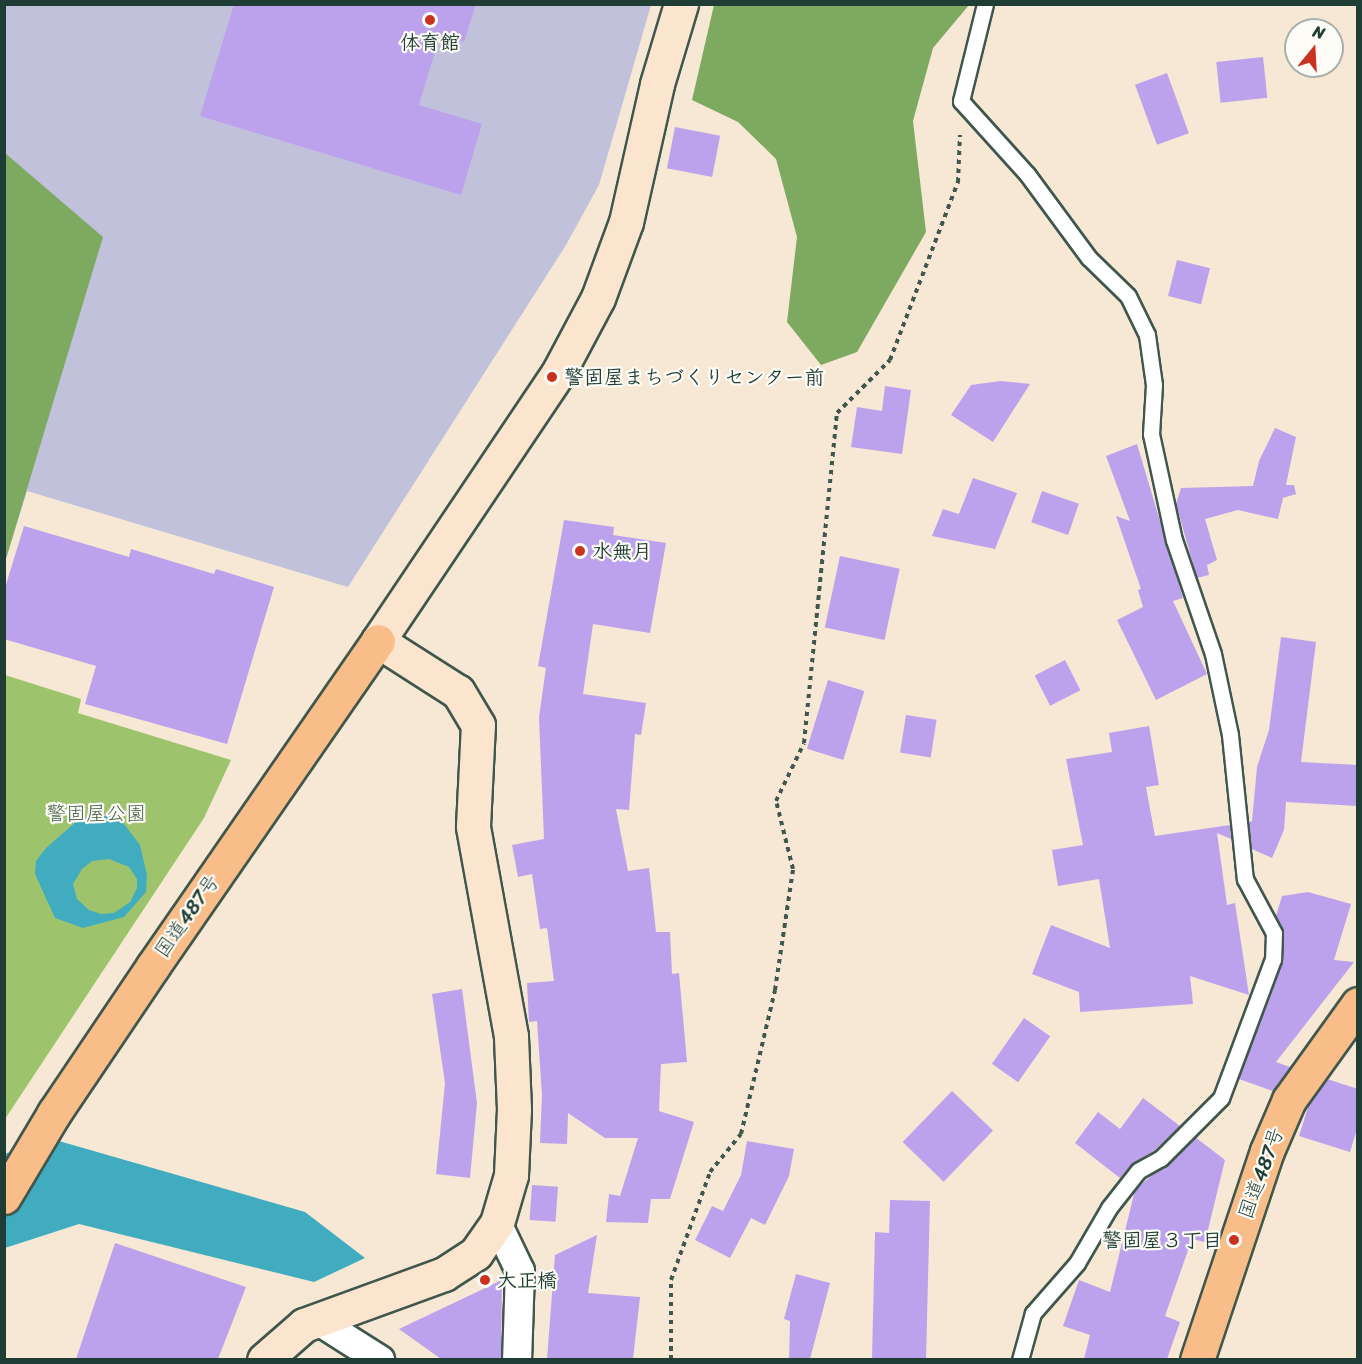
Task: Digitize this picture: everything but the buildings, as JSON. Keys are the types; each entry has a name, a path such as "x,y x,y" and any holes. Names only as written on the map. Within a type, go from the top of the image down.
{"highway":[{"name":"国道487号","path":"4,1197 54,1113 378,641"},
{"name":"国道487号","path":"1197,1359 1267,1150 1289,1100 1343,1040 1358,1004"}],"street":[{"path":"264,1359 304,1325 444,1274 476,1252 497,1223 511,1175 514,1109 511,1036 473,826 478,725 458,692 378,641 557,375 598,298 626,222 657,84 681,4"},
{"path":"497,1223 520,1271 517,1359"},
{"path":"317,1320 380,1359"}],"lane":[{"path":"985,4 961,101 1027,174 1089,258 1128,296 1147,335 1154,385 1151,434 1174,540 1213,654 1225,712 1245,879 1274,933 1273,959 1221,1098 1161,1158 1138,1171 1109,1208 1077,1263 1033,1313 1020,1359"}],"path":[{"path":"671,1359 671,1280 710,1172 741,1134 775,990 793,869 776,801 804,743 837,413 890,360 958,182 961,101"}],"shaded area":[{"path":"5,5 651,5 599,185 566,245 348,587 27,491 5,562"}],"green space":[{"path":"714,5 969,5 933,48 913,121 926,232 857,352 821,365 787,322 797,237 776,159 738,122 692,100"},
{"path":"5,153 103,237 5,562"},
{"name":"警固屋公園","path":"5,675 81,699 78,713 231,760 204,818 5,1119"}],"water":[{"path":"93,815 109,816 124,824 140,845 147,875 146,892 124,917 83,928 55,918 35,874 36,861 46,848 77,821","holes":["109,859 129,867 137,879 137,888 130,902 114,913 101,914 89,910 77,899 73,884 82,869 92,861"]},
{"path":"52,1139 305,1212 365,1258 314,1282 79,1224 5,1248 4,1154"}],"place":[{"name":"体育館","path":"430,20"},
{"name":"警固屋まちづくりセンター前","path":"552,377"},
{"name":"水無月","path":"580,551"},
{"name":"警固屋３丁目","path":"1234,1240"},
{"name":"大正橋","path":"485,1280"}]}
